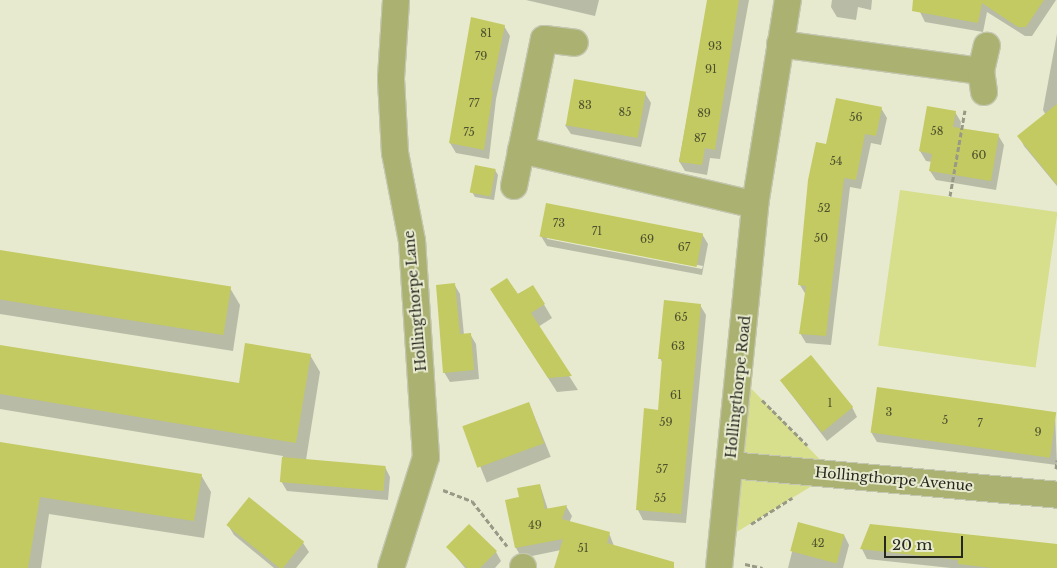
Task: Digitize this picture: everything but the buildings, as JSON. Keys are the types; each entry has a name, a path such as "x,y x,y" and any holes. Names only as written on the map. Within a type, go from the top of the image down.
{"street":[{"name":"Hollingthorpe Lane","path":"390,568 420,482 426,456 412,241 395,153 391,78 396,0"},
{"name":"Hollingthorpe Road","path":"719,568 755,206 788,0"},
{"path":"514,186 544,39 575,43"},
{"path":"780,44 983,81 987,46"},
{"path":"521,150 755,206"},
{"name":"Hollingthorpe Avenue","path":"730,465 1057,495"}],"path":[{"path":"950,196 967,100 983,81"},
{"path":"420,482 472,501 523,567"}],"green space":[{"path":"900,190 1057,212 1036,368 878,345"},
{"path":"739,376 833,473 722,541"}]}
